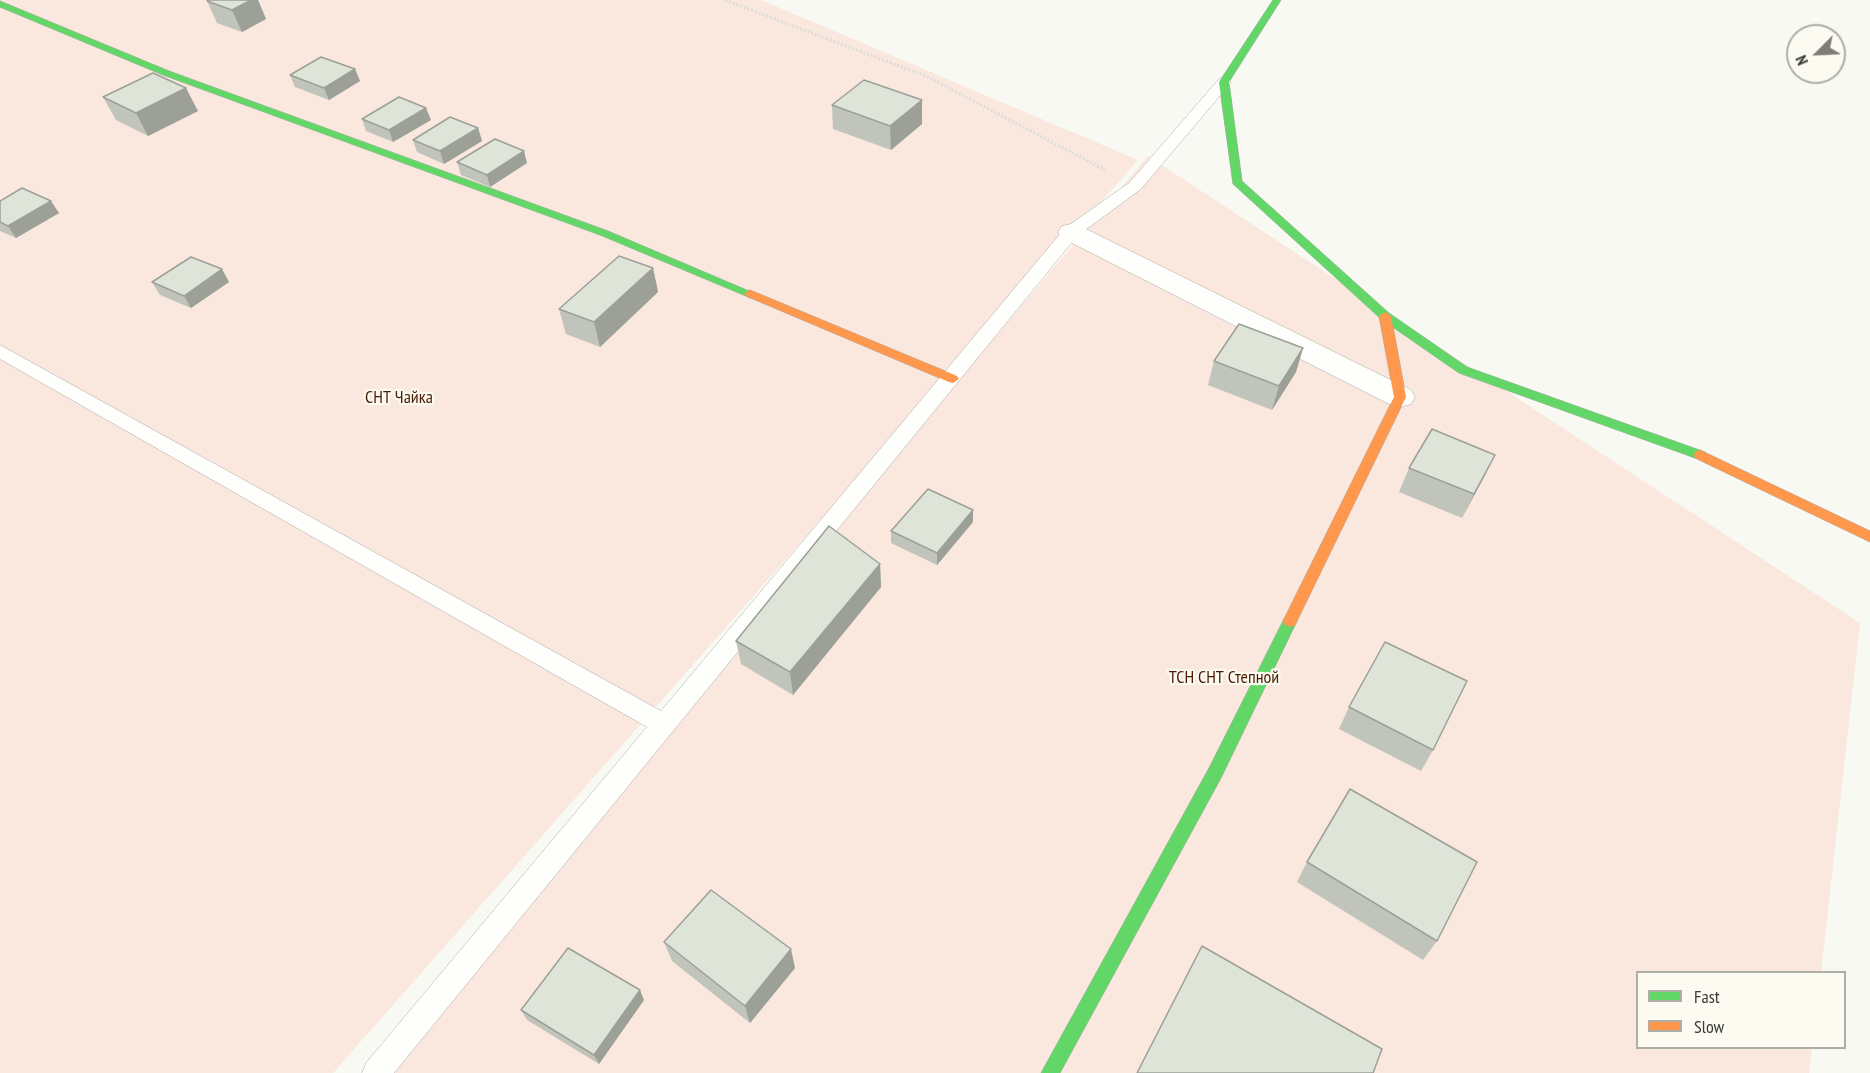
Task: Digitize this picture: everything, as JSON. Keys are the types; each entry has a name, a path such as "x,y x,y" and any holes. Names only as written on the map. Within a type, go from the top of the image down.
{"street":[{"path":"1277,0 1224,82 1237,182 1385,316 1463,370 1713,460 1870,537"},
{"path":"0,4 166,73 604,233 953,379"},
{"path":"1071,232 1400,397"},
{"path":"1050,1073 1215,773 1400,397 1385,316"}],"lane":[{"path":"376,1073 663,724 953,379 1071,232 1135,186 1224,82"},
{"path":"0,351 663,724"}],"path":[{"path":"725,0 928,76 1135,186"}],"green space":[{"name":"СНТ Чайка","path":"0,0 761,0 1138,160 333,1073 0,1073"},
{"name":"ТСН СНТ Степной","path":"1148,156 1860,623 1821,971 1636,971 1636,1049 1812,1049 1809,1073 372,1073"}],"building":[{"path":"251,0 232,10 207,1"},
{"path":"321,57 355,69 324,88 290,75"},
{"path":"153,73 186,88 136,113 103,97"},
{"path":"864,80 922,100 890,126 832,105"},
{"path":"399,97 426,108 389,130 362,119"},
{"path":"450,117 478,128 440,151 413,140"},
{"path":"495,139 524,151 487,175 457,162"},
{"path":"22,188 51,201 8,226 0,222 0,201"},
{"path":"619,256 653,268 594,322 559,309"},
{"path":"191,257 222,269 184,296 152,282"},
{"path":"1239,324 1303,348 1279,386 1214,361"},
{"path":"1432,429 1495,455 1474,494 1409,468"},
{"path":"928,489 973,510 937,553 891,531"},
{"path":"829,526 880,564 790,672 736,641"},
{"path":"1385,642 1467,681 1433,750 1349,707"},
{"path":"1350,789 1477,862 1437,941 1307,862"},
{"path":"711,890 791,949 745,1006 664,942"},
{"path":"1202,946 1382,1049 1373,1073 1137,1073"},
{"path":"568,948 640,990 594,1055 521,1010"}],"traffic: fast":[{"path":"1277,0 1224,82 1237,182 1385,316 1463,370 1700,455"},
{"path":"0,4 166,73 604,233 750,294"},
{"path":"1050,1073 1215,773 1290,621"}],"traffic: slow":[{"path":"750,294 953,379"},
{"path":"1290,621 1400,397 1385,316"},
{"path":"1700,455 1870,537"}]}
